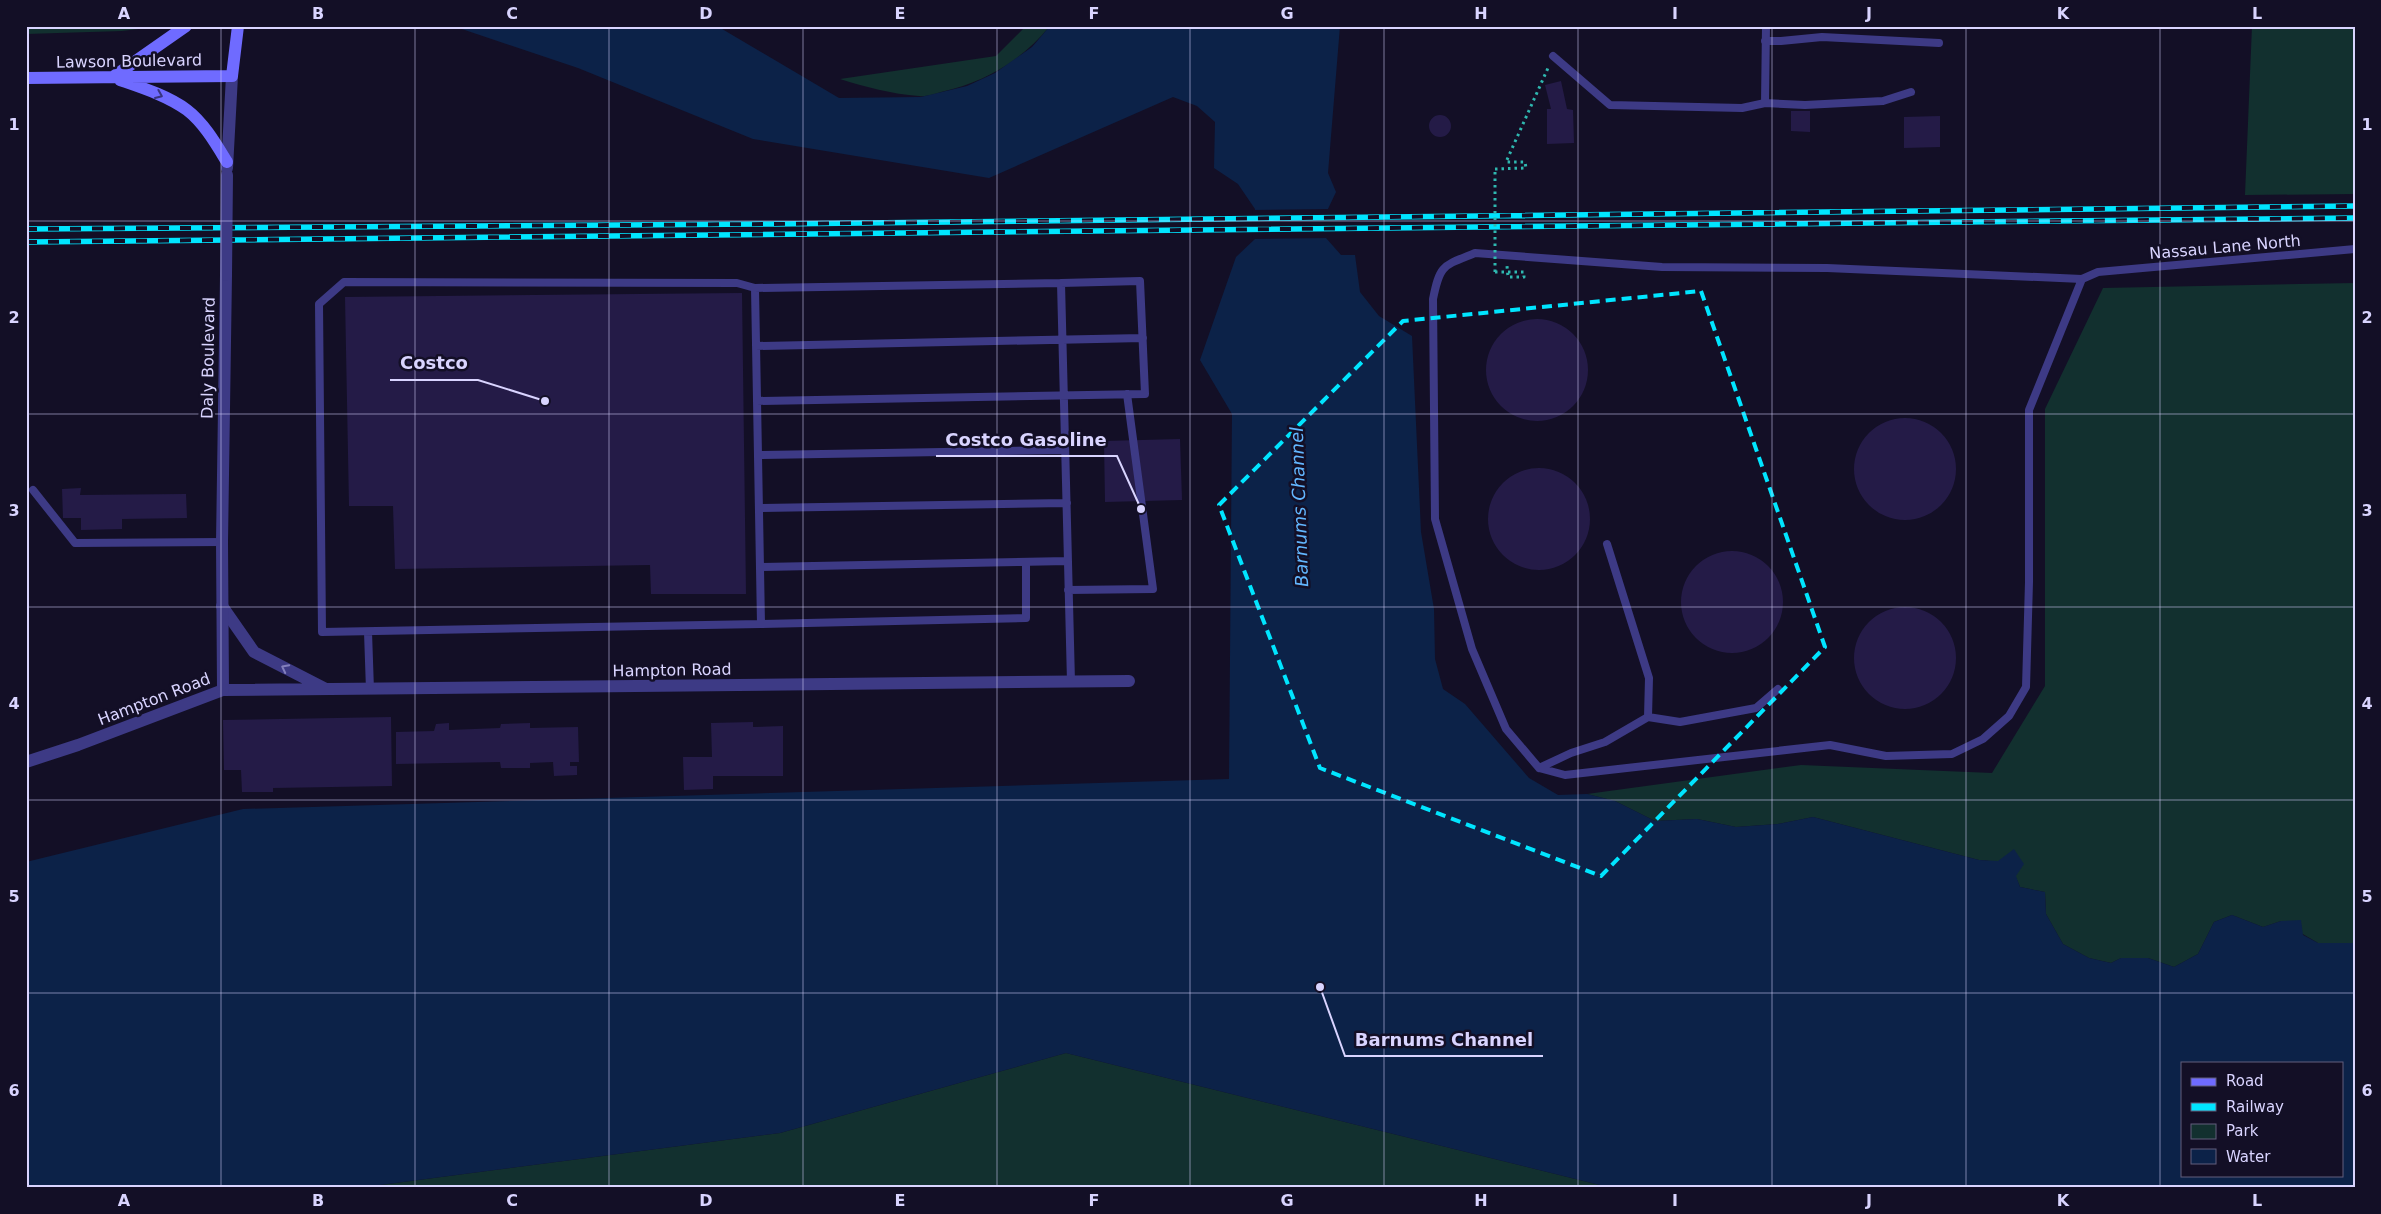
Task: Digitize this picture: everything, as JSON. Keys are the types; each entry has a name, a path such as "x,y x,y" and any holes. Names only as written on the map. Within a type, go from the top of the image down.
{"main road":[{"path":"113,77 186,26"},
{"name":"Daly Boulevard","path":"232,76 238,26"},
{"name":"Lawson Boulevard","path":"26,78 232,76"},
{"path":"113,77 170,100 187,110 206,130 227,162"}],"street":[{"name":"Daly Boulevard","path":"222,690 227,162 232,76"},
{"name":"Hampton Road","path":"222,606 254,652 328,690"},
{"name":"Hampton Road","path":"26,762 78,745 222,690 1130,681"}],"lane":[{"path":"1764,102 1766,26"},
{"path":"1766,41 1822,37 1939,43"},
{"path":"1553,56 1610,105 1742,108 1764,102 1805,105 1883,101 1911,92"},
{"name":"Nassau Lane North","path":"2082,279 2098,272 2355,249"},
{"path":"1475,253 1662,267 1827,268 2082,279 2029,410 2029,582 2026,687 2009,716 1983,739 1952,754 1886,756 1830,745 1565,775 1539,768 1506,729 1472,649 1435,519 1433,299 1438,273 1450,263 1475,253"},
{"path":"757,401 1064,397 1146,394 1140,281 755,288 737,283 344,282 319,304 322,632 1026,618 1026,562"},
{"path":"1061,283 1071,682"},
{"path":"755,288 762,624"},
{"path":"756,346 1143,338"},
{"path":"1068,590 1153,589 1128,394"},
{"path":"758,455 1065,450"},
{"path":"33,490 75,543 222,542"},
{"path":"759,508 1066,503"},
{"path":"1607,544 1649,678 1648,716"},
{"path":"760,567 1068,561"},
{"path":"368,632 370,690"},
{"path":"1539,768 1606,742 1648,716 1680,722 1756,708 1778,689"}],"path":[{"path":"1508,277 1524,277 1524,272 1495,272 1495,169 1526,168 1525,162 1506,162 1553,56"}],"highlighted area":[{"path":"1701,291 1825,647 1601,876 1320,768 1219,505 1403,321"}],"green space":[{"path":"26,26 163,26 122,31 26,34"},
{"path":"1026,26 1050,26 1027,50 1014,60 987,76 957,88 919,96 879,90 840,79 996,56"},
{"path":"2252,26 2355,26 2355,194 2245,195"},
{"path":"2355,283 2355,943 2318,943 2281,921 2263,927 2232,915 2214,922 2198,954 2174,967 2148,958 2121,958 2111,963 2089,958 2063,944 2046,914 2045,892 2020,887 2014,874 1999,863 1979,860 1813,817 1778,824 1736,827 1697,819 1655,821 1615,801 1587,794 1801,765 1992,773 2045,686 2045,409 2103,288"},
{"path":"1066,1053 1612,1188 357,1188 780,1133"}],"water":[{"path":"453,26 717,26 839,98 921,97 967,86 995,73 1032,47 1050,26 1340,26 1328,173 1336,192 1327,211 1326,238 1341,255 1355,255 1360,292 1379,316 1412,336 1421,532 1434,609 1435,659 1443,689 1465,704 1529,778 1558,795 1587,794 1615,801 1655,821 1697,819 1736,827 1778,824 1813,817 1979,860 1998,861 2014,849 2024,864 2016,876 2020,887 2045,892 2046,914 2063,944 2089,958 2111,963 2121,958 2148,958 2174,967 2198,954 2214,922 2232,915 2263,927 2281,921 2301,920 2303,935 2318,943 2355,943 2355,1188 1612,1188 1066,1053 780,1133 357,1188 26,1188 26,862 243,809 1229,779 1232,414 1200,360 1236,257 1255,239 1255,209 1238,184 1214,168 1215,122 1197,106 1173,97 989,178 753,139 578,68"}],"pier":[{"path":"1330,209 1330,238 1252,239 1253,210"}],"building":[{"path":"1561,81 1567,109 1573,110 1574,143 1547,144 1547,109 1551,109 1545,85"},
{"path":"1791,111 1810,111 1810,132 1791,131"},
{"path":"1440,115 1448,118 1451,126 1448,134 1440,137 1432,134 1429,126 1432,118"},
{"path":"1940,116 1940,147 1904,148 1904,117"},
{"path":"742,293 746,594 651,594 650,565 395,569 393,506 349,506 345,297"},
{"path":"1537,319 1557,323 1573,334 1584,350 1588,370 1584,390 1573,406 1557,417 1537,421 1517,417 1501,406 1490,390 1486,370 1490,350 1501,334 1517,323"},
{"path":"1905,418 1925,422 1941,433 1952,449 1956,469 1952,489 1941,505 1925,516 1905,520 1885,516 1869,505 1858,489 1854,469 1858,449 1869,433 1885,422"},
{"path":"1180,439 1182,500 1105,502 1104,441"},
{"path":"1539,468 1559,472 1575,483 1586,499 1590,519 1586,539 1575,555 1559,566 1539,570 1519,566 1503,555 1492,539 1488,519 1492,499 1503,483 1519,472"},
{"path":"81,488 80,495 186,494 187,518 122,519 122,529 81,530 81,518 63,518 62,489"},
{"path":"1732,551 1752,555 1768,566 1779,582 1783,602 1779,622 1768,638 1752,649 1732,653 1712,649 1696,638 1685,622 1681,602 1685,582 1696,566 1712,555"},
{"path":"1905,607 1925,611 1941,622 1952,638 1956,658 1952,678 1941,694 1925,705 1905,709 1885,705 1869,694 1858,678 1854,658 1858,638 1869,622 1885,611"},
{"path":"391,717 392,786 273,788 273,792 242,792 241,770 224,770 223,720"},
{"path":"753,722 753,727 783,726 783,776 713,776 713,789 684,790 683,757 712,757 711,723"},
{"path":"449,723 449,730 500,728 501,724 530,723 530,728 578,727 579,762 570,762 570,766 577,766 577,775 554,776 553,762 530,763 530,768 501,768 500,762 396,764 396,732 434,731 436,724"}],"railway":[{"path":"26,229 774,224 2355,206"},
{"path":"26,242 2355,218"}],"place":[{"name":"Costco","path":"545,401"},
{"name":"Costco Gasoline","path":"1141,509"},
{"name":"Barnums Channel","path":"1320,987"}]}
